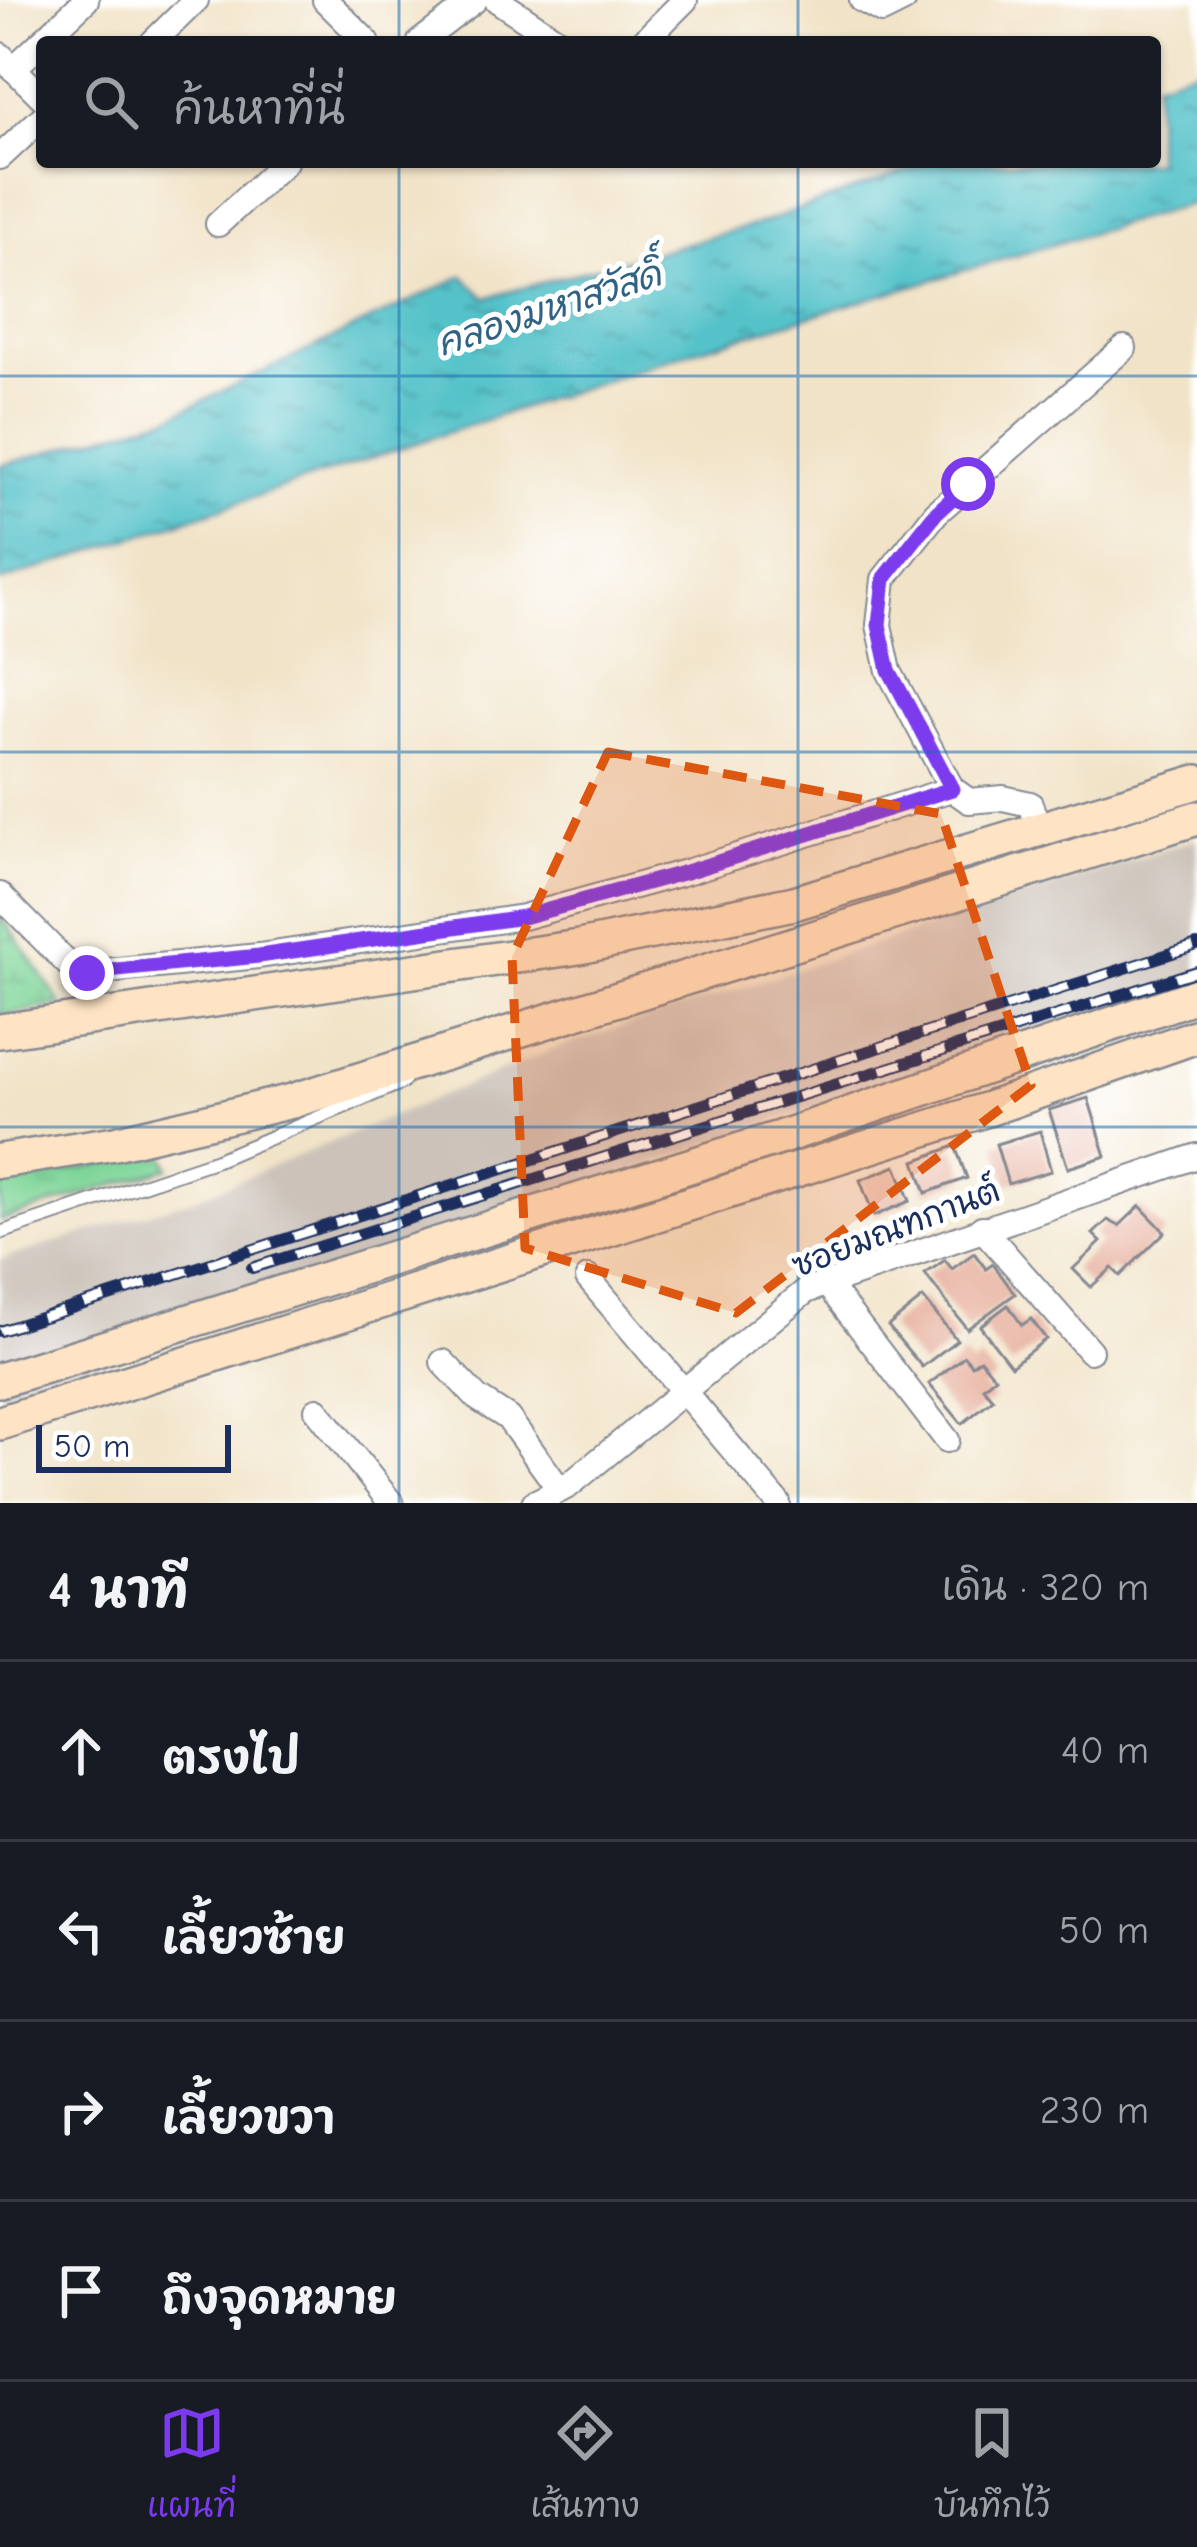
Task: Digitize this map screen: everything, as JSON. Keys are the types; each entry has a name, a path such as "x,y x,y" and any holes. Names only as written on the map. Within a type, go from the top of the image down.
{"main road":[{"path":"4,1028 579,947 794,903 1197,782"},
{"path":"0,1161 115,1142 292,1101 1197,818"},
{"path":"0,1380 776,1139 1197,995"},
{"path":"0,1423 988,1109 1197,1036"}],"street":[{"path":"40,36 86,0"},
{"path":"159,36 196,0"},
{"path":"326,0 361,36"},
{"path":"428,36 475,0"},
{"path":"497,0 551,36"},
{"path":"649,36 685,0"},
{"path":"862,0 882,10 904,0"},
{"path":"36,39 7,62 36,91"},
{"path":"0,157 36,124"},
{"path":"218,224 279,168"},
{"path":"1039,830 1030,804 1003,798 969,801 952,789 889,670 879,625 884,579 936,513 1124,347"},
{"path":"0,895 67,963 87,973 259,956 523,917 952,789"},
{"name":"ซอยมณฑกานต์","path":"534,1503 570,1493 685,1390 806,1292 1197,1156"},
{"path":"982,1228 1090,1351"},
{"path":"588,1278 778,1503"},
{"path":"827,1284 946,1440"},
{"path":"443,1362 477,1398 508,1418 570,1493"},
{"path":"317,1410 391,1503"}],"lane":[{"path":"0,1233 217,1160 517,1031"}],"highlighted area":[{"path":"608,752 941,814 1031,1085 736,1313 525,1248 512,957"}],"shaded area":[{"path":"1197,839 1197,994 765,1123 0,1399 0,1260 194,1199 557,1048"}],"green space":[{"path":"0,916 7,924 62,1005 0,1015"},
{"path":"163,1152 169,1168 0,1221 0,1185"}],"water":[{"name":"คลองมหาสวัสดิ์","path":"1197,68 1197,202 695,350 0,582 0,466 169,417 463,276 486,298 762,223 915,168 1161,168 1161,80"}],"building":[{"path":"1088,1098 1106,1156 1068,1168 1049,1110"},
{"path":"1040,1131 1051,1171 1008,1184 996,1144"},
{"path":"955,1146 967,1178 926,1193 915,1161"},
{"path":"896,1166 910,1201 874,1216 860,1180"},
{"path":"1140,1206 1165,1232 1120,1276 1112,1268 1091,1287 1073,1269 1101,1242 1093,1234 1108,1220 1119,1226"},
{"path":"974,1253 986,1269 993,1264 1015,1294 967,1329 925,1274 945,1260 952,1269"},
{"path":"923,1298 957,1340 922,1367 888,1326"},
{"path":"1008,1305 1022,1325 1031,1319 1046,1339 1011,1366 980,1326"},
{"path":"964,1356 972,1365 980,1359 995,1377 983,1387 993,1399 962,1424 929,1384"}],"railway":[{"path":"0,1331 1197,945"},
{"path":"252,1268 1197,971"}],"route":[{"path":"87,973 259,956 523,917 952,789 889,670 879,625 884,579 936,513 968,484"}]}
